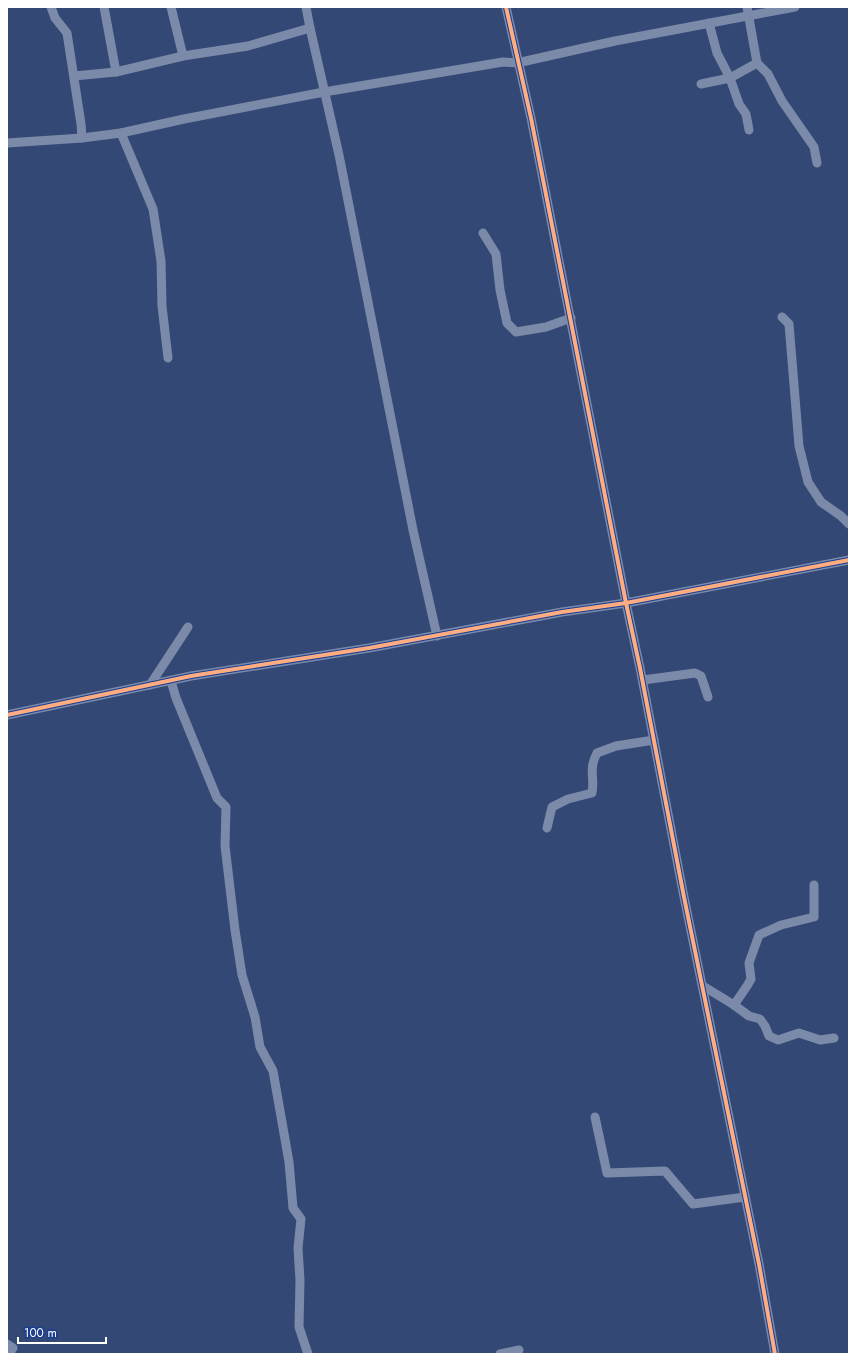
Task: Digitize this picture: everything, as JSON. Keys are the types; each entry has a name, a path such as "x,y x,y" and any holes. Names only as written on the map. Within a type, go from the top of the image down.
{"street":[{"path":"51,7 55,18 67,34 82,138"},
{"path":"104,7 116,72"},
{"path":"171,7 183,56"},
{"path":"306,7 339,156 413,530 437,636"},
{"path":"506,7 517,63 531,118 571,318 626,602 759,1264 775,1354"},
{"path":"7,143 82,138 121,133 184,119 324,92 503,62 517,63 615,41 709,23 748,11 795,7"},
{"path":"748,11 757,63 768,74 782,101 814,147 817,163"},
{"path":"709,23 717,53 730,78 739,104 746,114 749,130"},
{"path":"74,76 116,72 183,56 248,46 310,28"},
{"path":"701,84 730,78 757,63"},
{"path":"121,133 153,209 161,261 162,306 168,358"},
{"path":"483,233 496,254 500,290 507,323 516,332 546,327 571,318"},
{"path":"782,317 789,324 798,446 808,482 821,502 841,516 849,524"},
{"path":"7,715 190,676 294,661 437,636 849,560"},
{"path":"150,684 188,627"},
{"path":"642,680 695,674 701,676 708,697"},
{"path":"171,681 176,698 217,798 226,807 225,846 242,975 255,1017 260,1046 273,1071 289,1162 293,1208 301,1219 298,1248 300,1280 299,1327 308,1354"},
{"path":"547,828 552,807 568,799 592,793 594,785 591,770 593,760 597,753 616,746 654,740"},
{"path":"734,1005 751,979 749,963 759,935 781,925 814,917 814,885"},
{"path":"703,986 749,1016 760,1019 769,1036 778,1040 799,1033 820,1040 834,1038"},
{"path":"595,1117 607,1173 665,1171 693,1204 745,1198"},
{"path":"500,1354 519,1350"}],"cycle path":[{"path":"506,7 531,118 684,897 759,1264 775,1354"},
{"path":"7,715 191,676 369,648 562,612 626,603 849,560"}]}
